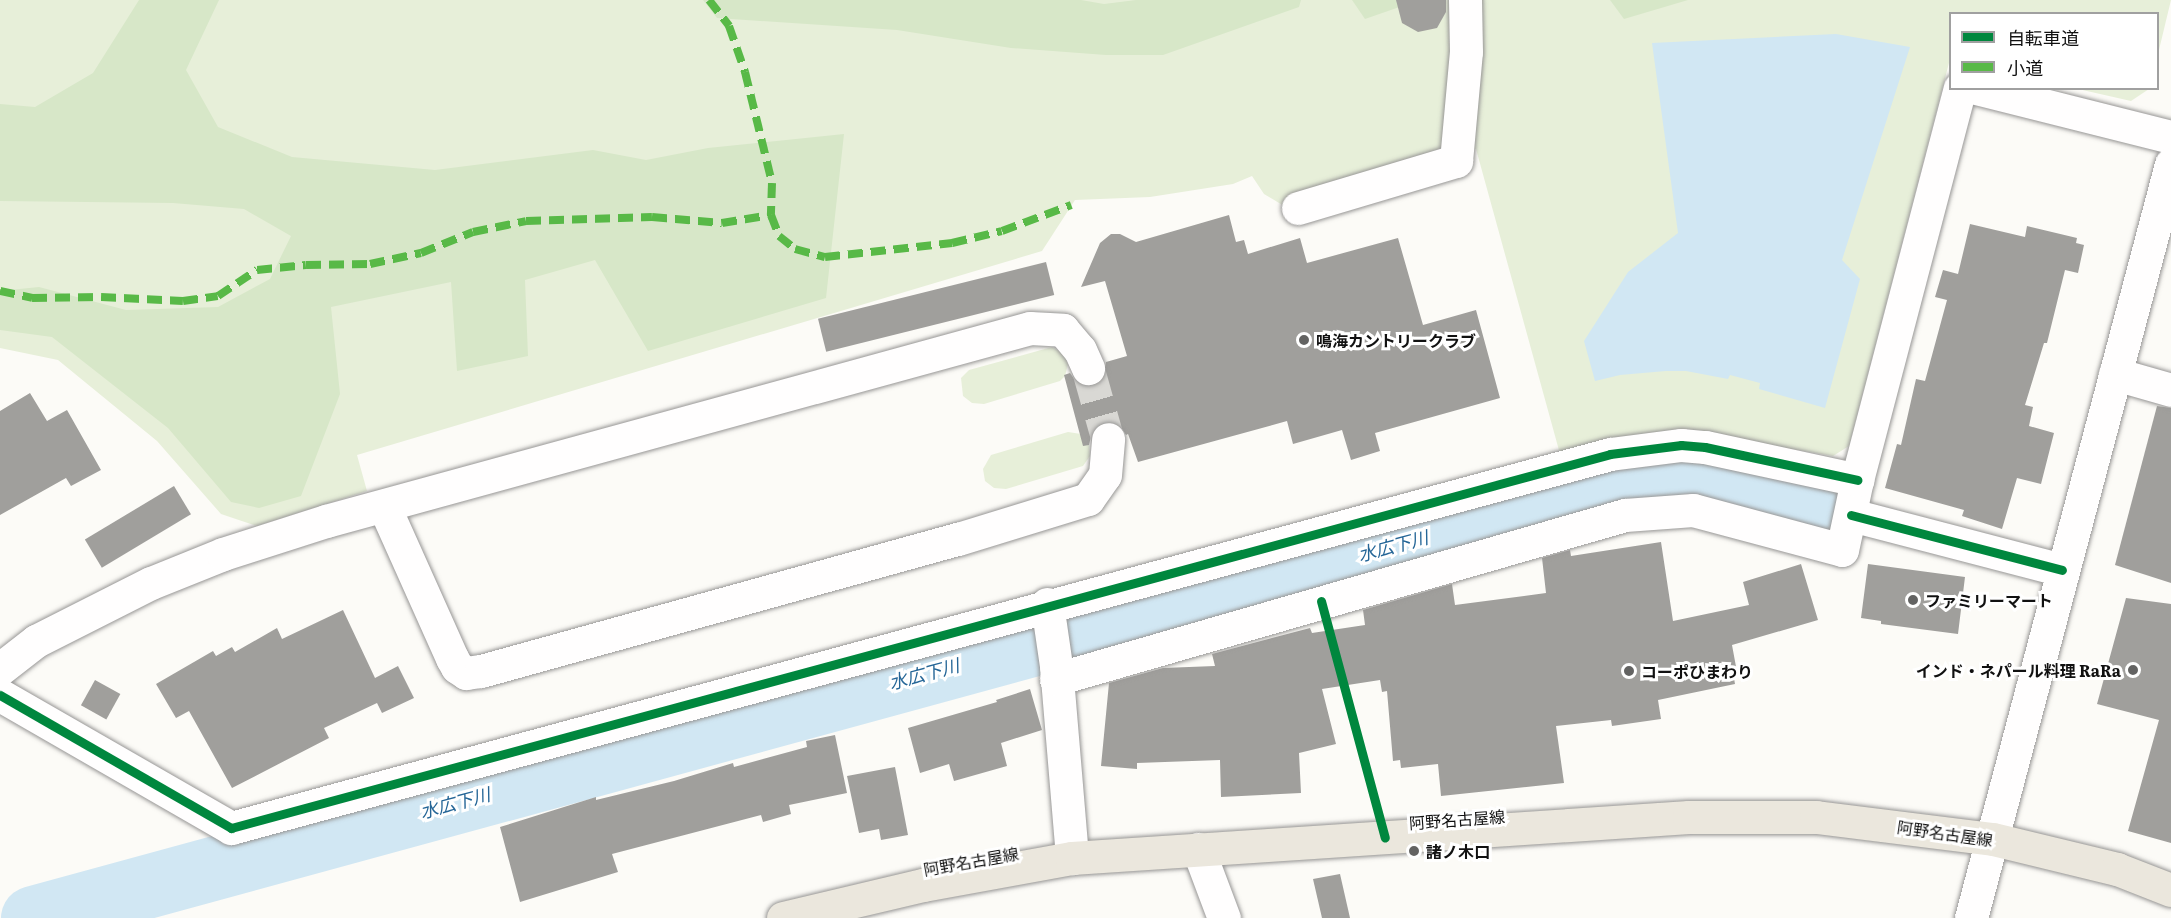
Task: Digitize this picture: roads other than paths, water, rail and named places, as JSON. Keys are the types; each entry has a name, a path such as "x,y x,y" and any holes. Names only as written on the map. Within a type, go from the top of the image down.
{"main road":[{"name":"阿野名古屋線","path":"783,918 923,885 1072,858 1689,817 1816,817 1993,838 2117,869 2171,890"}],"street":[{"path":"1298,208 1456,161 1466,52 1465,0"},
{"path":"1056,672 1321,601 1626,515 1694,510 1842,550 1857,480 1959,90"},
{"path":"1984,90 2171,137"},
{"path":"1971,918 2171,164"},
{"path":"0,669 36,641 151,583 223,554 384,506 1030,328 1063,330 1080,350 1088,368"},
{"path":"2115,374 2171,390"},
{"path":"384,506 452,658 457,667 466,673 481,671 958,539 1088,499 1105,475 1108,440"},
{"path":"0,695 231,828 1048,610 1610,454 1681,445 1705,447 1857,480"},
{"path":"1851,515 2062,570"},
{"path":"1048,610 1056,672 1072,858"},
{"path":"1198,849 1224,918"}],"water":[{"path":"1836,34 1910,47 1842,260 1860,279 1825,408 1759,389 1760,383 1730,375 1728,379 1686,371 1666,371 1620,375 1595,381 1584,341 1628,272 1678,233 1652,43"}],"waterway":[{"name":"水広下川","path":"33,918 1614,486 1653,478 1691,477 1819,505"}],"tunnel":[{"path":"1088,368 1108,439"}],"place":[{"name":"鳴海カントリークラブ","path":"1304,340"},
{"name":"ファミリーマート","path":"1913,600"},
{"name":"インド・ネパール料理 RaRa","path":"2133,670"},
{"name":"コーポひまわり","path":"1629,671"},
{"name":"諸ノ木口","path":"1414,851"}]}
